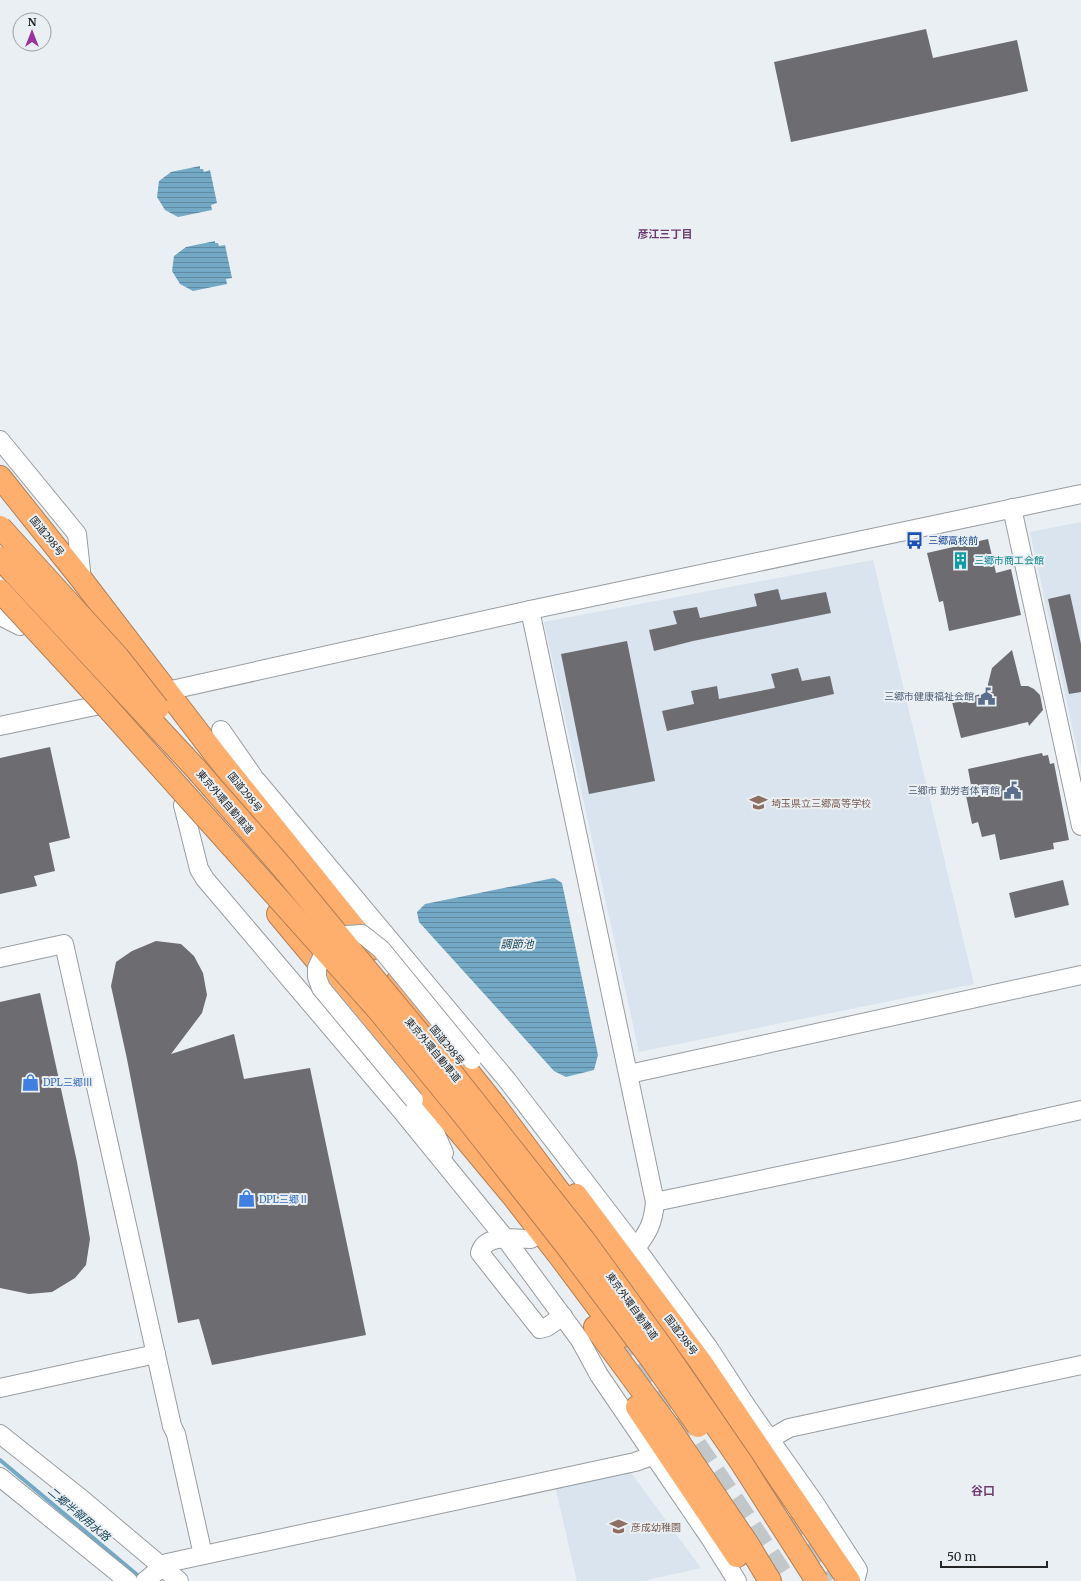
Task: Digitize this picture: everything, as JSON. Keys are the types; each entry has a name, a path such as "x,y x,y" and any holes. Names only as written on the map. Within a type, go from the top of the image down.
{"highway":[{"name":"国道298号","path":"0,477 82,580 218,758 494,1104 651,1313"},
{"path":"0,527 118,657 178,734 239,806 282,867"},
{"name":"東京外環自動車道","path":"0,558 197,770 282,867 447,1067 584,1240 664,1350 741,1462 817,1581"},
{"name":"東京外環自動車道","path":"0,591 108,707 379,1011 467,1119 569,1249 652,1360 726,1466 800,1581"},
{"path":"0,606 116,727 283,919 512,1195 561,1258 668,1426 747,1543 770,1581"},
{"name":"国道298号","path":"494,1104 538,1147 704,1354 853,1578"},
{"path":"460,1133 484,1178 531,1239 617,1345 636,1405 735,1553 752,1581"}],"street":[{"path":"0,440 77,534 82,580"},
{"path":"0,726 167,691 530,610 1081,494"},
{"path":"1012,508 1081,826"},
{"path":"530,610 655,1202 653,1220 645,1236 636,1248"},
{"path":"0,616 20,626"},
{"path":"221,730 257,781 507,1080 636,1248 704,1354 770,1439 814,1502 853,1578"},
{"path":"218,758 257,781"},
{"path":"183,805 198,869 205,879 334,1030 505,1238 564,1316 580,1340 599,1375 710,1538 737,1581"},
{"path":"456,1177 431,1123 414,1100 321,988 317,977 317,968 323,955 346,935 362,934 381,949 472,1060 488,1073 507,1080"},
{"path":"0,958 64,944 172,1426 176,1434 203,1555"},
{"path":"629,1074 1081,976"},
{"path":"655,1202 893,1152 1081,1110"},
{"path":"531,1239 505,1238 491,1240 482,1247 480,1253 540,1328 547,1327 564,1316"},
{"path":"0,1388 156,1354"},
{"path":"770,1439 783,1431 796,1426 1081,1365"},
{"path":"0,1434 179,1581"},
{"path":"145,1581 162,1566 168,1563 635,1462 646,1458 653,1453"},
{"path":"0,1477 128,1581"}],"shaded area":[{"path":"1081,522 1081,767 1030,532"},
{"name":"埼玉県立三郷高等学校","path":"873,560 974,984 639,1052 544,622"},
{"name":"彦成幼稚園","path":"629,1470 701,1568 643,1581 577,1581 555,1486"}],"water":[{"path":"200,166 200,169 203,169 204,172 210,170 217,203 211,205 212,210 178,217 165,210 157,197 159,181 171,172"},
{"path":"215,241 215,243 218,243 219,246 225,245 232,278 226,279 227,284 193,291 180,284 172,271 174,256 186,247"},
{"name":"調節池","path":"554,878 562,883 598,1055 594,1070 566,1077 554,1071 419,922 417,912 425,904"}],"building":[{"path":"926,29 933,58 1017,40 1028,91 791,142 774,62"},
{"path":"988,539 996,573 1011,569 1021,615 949,631 943,601 939,602 927,553"},
{"path":"778,589 781,600 826,592 831,613 693,641 654,651 649,630 677,624 673,611 697,607 700,618 757,606 754,594"},
{"path":"1070,594 1081,644 1081,692 1069,694 1048,599"},
{"path":"627,641 655,781 589,794 561,654"},
{"path":"1012,650 1021,686 1028,686 1040,695 1043,710 1029,726 1028,722 961,738 952,702 988,692 988,684 992,668"},
{"path":"798,668 802,681 830,676 834,694 667,731 662,711 694,704 691,691 717,686 719,699 775,688 771,674"},
{"path":"50,747 70,838 49,843 55,871 34,876 37,886 0,894 0,758"},
{"path":"1042,753 1043,756 1048,755 1050,764 1054,763 1069,840 1053,843 1054,849 1000,860 995,834 982,837 978,822 972,824 964,786 971,785 968,769"},
{"path":"1063,880 1069,905 1015,918 1009,893"},
{"name":"DPL三郷Ⅱ","path":"156,941 181,944 194,956 203,973 207,995 202,1013 171,1054 234,1034 244,1079 310,1068 366,1335 212,1365 199,1319 178,1323 127,1059 111,986 116,962 132,951"},
{"name":"DPL三郷Ⅲ","path":"40,993 77,1162 90,1239 86,1265 75,1278 52,1292 29,1294 0,1288 0,1002"}],"waterway":[{"name":"二郷半領用水路","path":"0,1460 141,1578"}],"tunnel":[{"path":"620,1337 663,1397 746,1519 786,1581"},
{"path":"735,1434 774,1491 830,1581"}],"place":[{"name":"三郷高校前","path":"915,540"},
{"name":"三郷市商工会館","path":"961,560"},
{"name":"三郷市健康福祉会館","path":"987,696"},
{"name":"三郷市 勤労者体育館","path":"1013,790"},
{"name":"埼玉県立三郷高等学校","path":"758,803"},
{"name":"DPL三郷Ⅲ","path":"30,1082"},
{"name":"DPL三郷Ⅱ","path":"246,1199"},
{"name":"彦成幼稚園","path":"618,1527"}],"district":[{"name":"彦江三丁目","path":"665,234"},
{"name":"谷口","path":"983,1490"}]}
